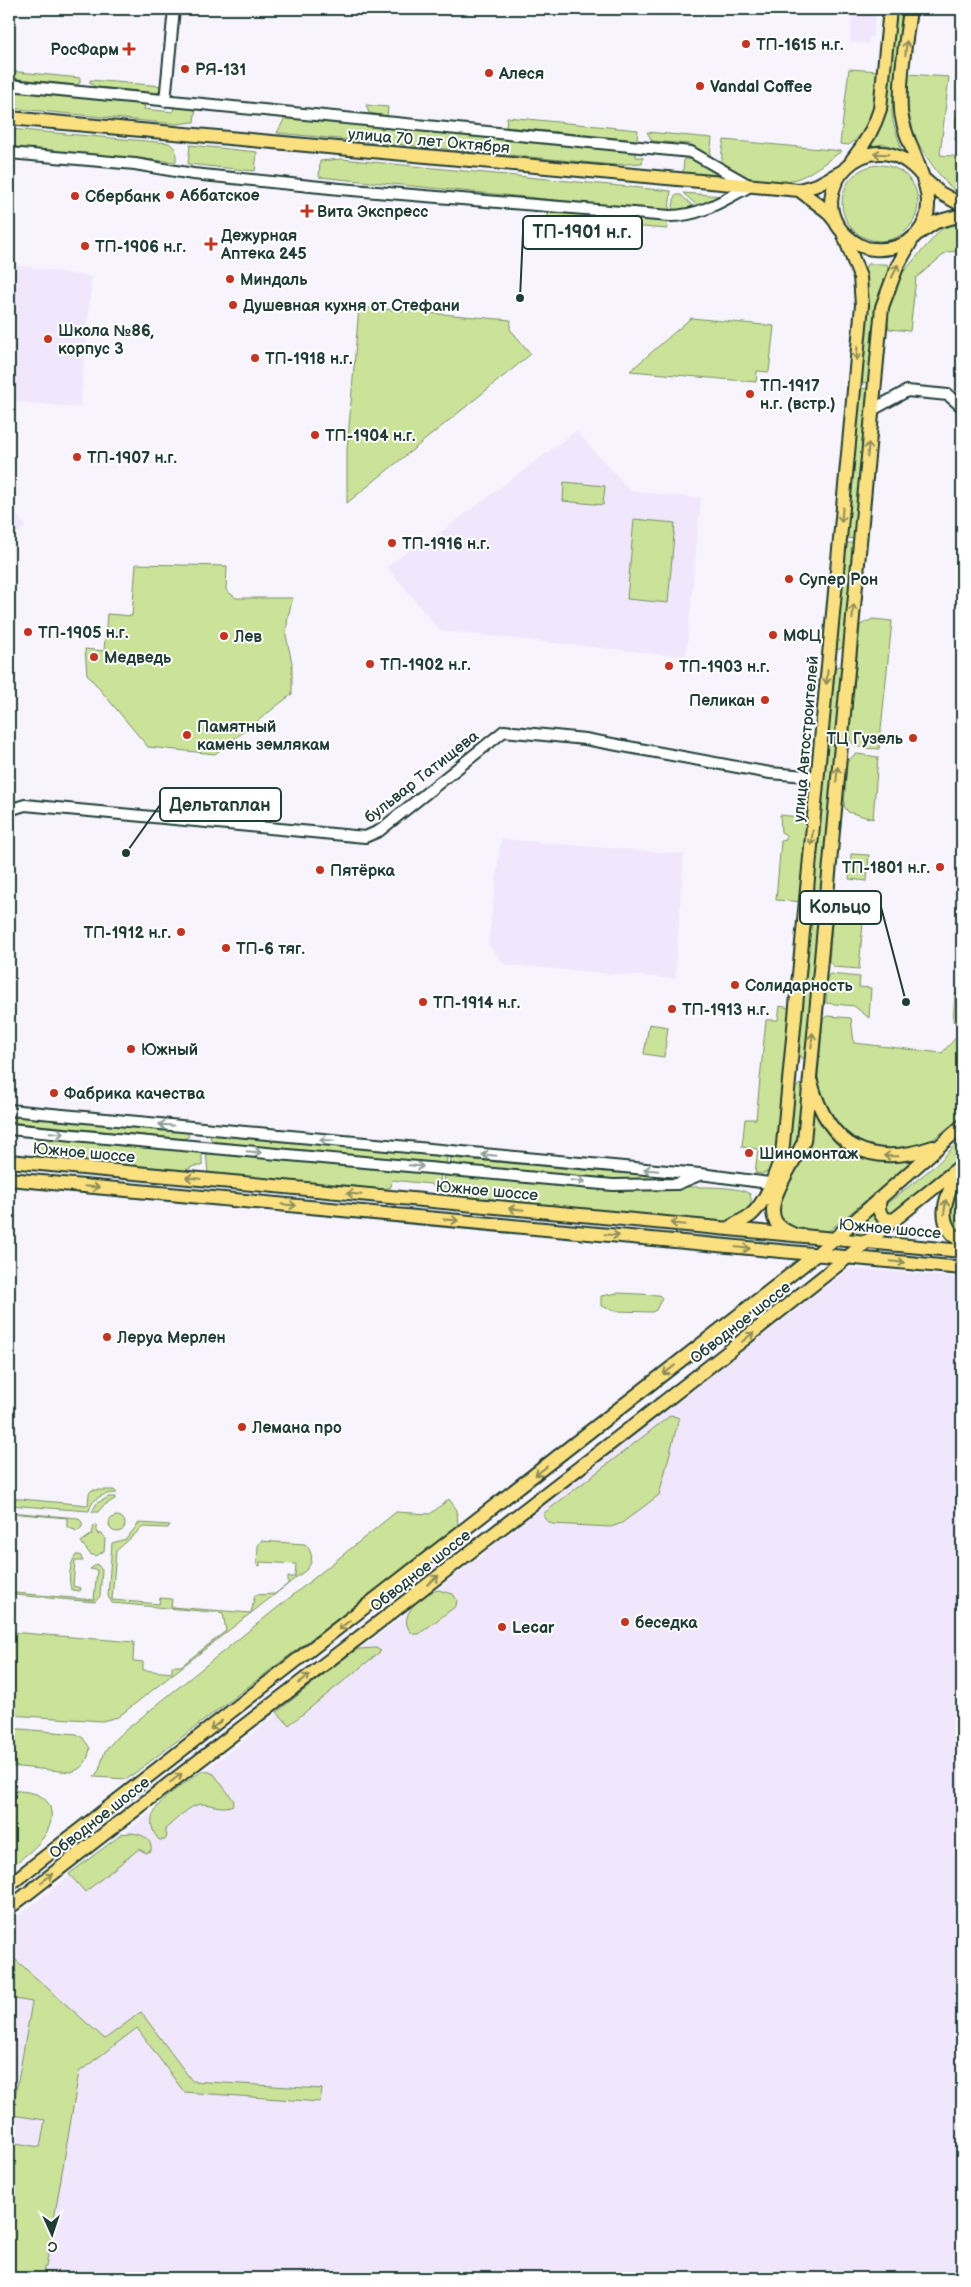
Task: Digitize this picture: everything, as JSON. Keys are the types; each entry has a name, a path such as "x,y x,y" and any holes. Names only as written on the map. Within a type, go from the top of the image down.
{"main road":[{"path":"840,228 832,211 834,186 845,168 865,144 875,125 880,109 890,9"},
{"path":"910,9 901,111 906,134 928,192 928,209 923,224 915,236"},
{"name":"улица 70 лет Октября","path":"9,118 799,190 817,185 845,168"},
{"path":"845,168 859,158 872,154 887,153 901,157 913,165 923,178 940,193 962,205"},
{"path":"799,190 827,211 855,243 869,249 892,248 936,222 962,215"},
{"name":"улица Автостроителей","path":"795,1235 781,1228 776,1223 772,1207 782,1155 862,304 860,277 840,228"},
{"name":"улица Автостроителей","path":"727,1229 750,1215 758,1207 776,1184 804,1141 809,1069 882,307 897,266 915,236"},
{"path":"829,656 848,658"},
{"path":"791,1063 809,1069"},
{"name":"улица Автостроителей","path":"809,1069 822,1114 832,1129 850,1145 871,1154 897,1157 938,1146"},
{"name":"Обводное шоссе","path":"9,1885 817,1254 962,1126"},
{"name":"Южное шоссе","path":"9,1161 962,1251"},
{"path":"961,1166 947,1196 944,1212 947,1226 962,1242"},
{"name":"Обводное шоссе","path":"9,1908 710,1367 850,1257 961,1166"},
{"name":"Южное шоссе","path":"9,1179 962,1268"},
{"path":"880,1200 878,1210 881,1216 887,1220 896,1219"}],"street":[{"path":"165,100 174,9"},
{"path":"9,85 691,152 750,186"},
{"path":"9,153 135,164 193,174 340,189 670,216 692,215 750,186"},
{"path":"872,410 907,391 948,395 962,408"},
{"name":"бульвар Татищева","path":"9,810 25,805 365,837 380,831 504,731 585,739 770,773 818,778"},
{"path":"9,1110 700,1174 776,1184"},
{"path":"9,1128 613,1185 677,1184 700,1174"}],"shaded area":[{"path":"853,9 876,9 873,37 869,37 869,44 850,42"},
{"name":"Школа №86, корпус 3","path":"9,264 92,277 80,408 9,401"},
{"path":"576,431 631,491 701,498 686,657 440,631 387,567 420,542 437,535"},
{"path":"9,506 26,526 9,540"},
{"path":"501,839 684,854 675,979 505,965 488,944"},
{"path":"850,1268 962,1278 962,2278 9,2278 9,1923"}],"green space":[{"path":"892,9 902,9 892,111 893,122 902,151 884,144 870,146 878,130"},
{"path":"849,69 880,71 874,112 865,130 849,145 840,144"},
{"path":"9,71 80,78 80,83 76,85 9,78"},
{"path":"908,74 949,77 940,155 962,157 958,182 962,186 962,196 938,173 916,139 907,109"},
{"path":"90,80 163,86 158,93 96,87 90,83"},
{"path":"9,89 145,102 144,109 173,112 174,105 196,107 194,122 176,124 9,108"},
{"path":"366,105 388,107 387,116 369,113"},
{"path":"286,116 636,149 636,157 643,157 642,163 614,165 277,133"},
{"path":"507,117 638,130 637,140 506,127"},
{"path":"956,117 962,124 962,144 955,140"},
{"path":"9,129 169,143 175,149 176,162 9,147"},
{"path":"647,132 712,138 710,156 690,144 652,141"},
{"path":"724,140 842,151 799,178 781,182 758,181 746,179 728,170 722,160"},
{"path":"190,145 257,152 255,171 188,164"},
{"path":"341,159 671,191 669,211 319,177 320,161"},
{"path":"684,159 700,160 720,176 683,173"},
{"path":"880,165 894,168 907,176 915,189 918,203 915,217 907,230 894,238 880,241 866,238 853,230 845,217 842,203 845,189 853,176 866,168"},
{"path":"683,193 723,196 700,208"},
{"path":"675,195 681,195 696,209 672,212"},
{"path":"550,210 598,213 599,223 547,218"},
{"path":"623,215 668,219 667,229 619,225"},
{"path":"962,219 962,251 947,252 916,278 910,331 889,329 886,312 898,278 944,226"},
{"path":"867,264 887,264 889,272 870,383 860,382 868,302 864,271"},
{"path":"359,307 511,320 510,329 531,354 347,503 347,450"},
{"path":"691,318 774,326 769,372 757,371 756,382 630,371"},
{"path":"860,388 869,389 855,539 846,538"},
{"path":"564,482 605,486 603,505 563,501"},
{"path":"634,519 675,523 668,603 627,599"},
{"path":"845,543 854,543 844,645 839,650 836,648"},
{"path":"136,564 227,566 226,590 236,598 293,598 288,616 286,635 292,663 292,694 215,754 148,747 87,674 85,649 104,651 107,614 132,616"},
{"path":"873,619 892,621 879,749 854,745 849,738 860,625"},
{"path":"838,666 843,668 821,903 812,903 834,670"},
{"path":"962,728 962,787 957,787"},
{"path":"857,754 878,757 873,819 848,812 844,806 847,762"},
{"path":"780,815 809,818 805,902 776,900 781,841 786,840 786,835 781,832"},
{"path":"851,854 869,855 867,881 849,879"},
{"path":"812,907 820,908 806,1056 802,1059 798,1054"},
{"path":"848,909 864,911 859,969 834,967 829,961 833,910 846,911"},
{"path":"830,974 860,977 859,987 871,988 869,1018 854,1006 826,1003 827,977"},
{"path":"955,993 962,994 962,1028 953,1021"},
{"path":"780,1006 790,1008 778,1155 771,1170 762,1174 755,1173 758,1149 742,1147 745,1119 756,1119 766,1020 778,1020"},
{"path":"827,1016 851,1018 854,1043 942,1053 962,1031 962,1117 928,1143 890,1153 849,1140 827,1113 820,1089 818,1076 823,1019"},
{"path":"649,1024 668,1027 664,1057 644,1054"},
{"path":"800,1084 803,1087 801,1130 794,1145 789,1150 794,1089"},
{"path":"813,1098 818,1115 833,1140 840,1147 848,1151 872,1155 924,1152 830,1230 824,1232 797,1230 779,1223 777,1199 808,1149"},
{"path":"9,1115 186,1131 189,1136 184,1139 9,1122"},
{"path":"36,1134 202,1150 202,1166 194,1166 182,1172 51,1160 43,1155 34,1154"},
{"path":"215,1134 447,1157 446,1165 213,1143 210,1137"},
{"path":"962,1138 962,1159 949,1172 888,1217 884,1206 937,1164"},
{"path":"206,1150 441,1173 439,1191 430,1184 392,1180 391,1187 377,1191 208,1174"},
{"path":"451,1158 606,1172 669,1174 671,1177 668,1180 605,1179 450,1165"},
{"path":"445,1174 611,1189 725,1188 740,1190 750,1194 751,1201 748,1211 744,1215 733,1221 721,1223 443,1197"},
{"path":"962,1182 962,1238 951,1224 948,1211 952,1195"},
{"path":"876,1208 886,1224 870,1237 846,1235"},
{"path":"618,1293 659,1295 662,1298 656,1310 652,1312 615,1311 601,1306 601,1296"},
{"path":"671,1415 679,1418 659,1495 622,1523 611,1527 552,1524 545,1519 543,1514"},
{"path":"92,1490 114,1490 117,1493 99,1497 90,1506 89,1511 9,1505 9,1498 88,1505 89,1493"},
{"path":"109,1497 115,1497 115,1499 103,1506 98,1512 92,1512 97,1503"},
{"path":"449,1499 457,1510 458,1527 127,1779 94,1777 99,1770 105,1751 117,1737 396,1512 430,1514"},
{"path":"9,1512 78,1518 82,1522 82,1527 77,1531 67,1527 67,1518"},
{"path":"114,1516 120,1516 125,1521 123,1530 114,1532 109,1527 109,1521"},
{"path":"139,1523 170,1525 168,1528 143,1527 116,1551 112,1600 159,1604 160,1598 172,1599 171,1607 251,1613 255,1595 275,1594 288,1584 288,1577 295,1577 296,1564 260,1562 260,1566 257,1565 258,1546 261,1541 305,1544 311,1554 311,1560 306,1570 118,1717 102,1721 9,1715 9,1632 134,1642 133,1661 143,1662 143,1670 172,1673 172,1666 181,1666 226,1631 223,1613 112,1603 108,1596 112,1543 126,1539"},
{"path":"94,1525 96,1525 98,1535 102,1533 105,1539 104,1551 96,1556 90,1554 81,1542 92,1534"},
{"path":"76,1555 80,1555 83,1561 75,1561 73,1586 81,1588 80,1591 72,1590 69,1578"},
{"path":"97,1564 102,1570 100,1596 95,1602 15,1595 15,1593 94,1600 97,1570 90,1569"},
{"path":"438,1590 453,1594 457,1600 456,1606 419,1634 413,1634 408,1628 406,1621 408,1614 424,1596"},
{"path":"376,1648 381,1651 289,1725 277,1712 349,1654 359,1649"},
{"path":"9,1728 77,1734 83,1738 90,1748 88,1757 82,1767 71,1772 9,1766"},
{"path":"204,1770 214,1774 234,1801 233,1805 221,1807 196,1805 165,1829 167,1836 165,1840 159,1840 153,1829 152,1819 155,1810 171,1793"},
{"path":"9,1790 30,1792 40,1796 49,1805 51,1817 45,1835 39,1843 9,1869"},
{"path":"129,1833 145,1837 150,1843 151,1851 146,1853 139,1849 85,1892 69,1874 122,1834"},
{"path":"9,1954 105,2039 141,2012 192,2081 322,2089 320,2102 184,2092 137,2028 79,2072 46,2267 44,2267 44,2272 113,2278 9,2278 9,2142 40,2147 45,2120 12,2115 32,2002 9,1998"}],"place":[{"name":"ТП-1615 н.г.","path":"746,44"},
{"name":"РосФарм","path":"129,49"},
{"name":"РЯ-131","path":"185,69"},
{"name":"Алеся","path":"489,73"},
{"name":"Vandal Coffee","path":"700,86"},
{"name":"Аббатское","path":"170,195"},
{"name":"Сбербанк","path":"75,196"},
{"name":"Вита Экспресс","path":"307,211"},
{"name":"Дежурная Аптека 245","path":"211,244"},
{"name":"ТП-1906 н.г.","path":"85,246"},
{"name":"Миндаль","path":"230,279"},
{"name":"ТП-1901 н.г.","path":"520,298"},
{"name":"Душевная кухня от Стефани","path":"233,305"},
{"name":"Школа №86, корпус 3","path":"48,339"},
{"name":"ТП-1918 н.г.","path":"255,358"},
{"name":"ТП-1917 н.г. (встр.)","path":"750,394"},
{"name":"ТП-1904 н.г.","path":"315,435"},
{"name":"ТП-1907 н.г.","path":"77,457"},
{"name":"ТП-1916 н.г.","path":"392,543"},
{"name":"Супер Рон","path":"789,579"},
{"name":"ТП-1905 н.г.","path":"28,632"},
{"name":"МФЦ","path":"773,635"},
{"name":"Лев","path":"224,636"},
{"name":"Медведь","path":"94,657"},
{"name":"ТП-1902 н.г.","path":"370,664"},
{"name":"ТП-1903 н.г.","path":"669,666"},
{"name":"Пеликан","path":"765,700"},
{"name":"Памятный камень землякам","path":"187,735"},
{"name":"ТЦ Гузель","path":"913,738"},
{"name":"Дельтаплан","path":"126,853"},
{"name":"ТП-1801 н.г.","path":"940,867"},
{"name":"Пятёрка","path":"320,870"},
{"name":"ТП-1912 н.г.","path":"181,932"},
{"name":"ТП-6 тяг.","path":"226,948"},
{"name":"Солидарность","path":"735,985"},
{"name":"ТП-1914 н.г.","path":"423,1002"},
{"name":"Кольцо","path":"906,1002"},
{"name":"ТП-1913 н.г.","path":"672,1009"},
{"name":"Южный","path":"131,1049"},
{"name":"Фабрика качества","path":"54,1093"},
{"name":"Шиномонтаж","path":"749,1153"},
{"name":"Леруа Мерлен","path":"107,1337"},
{"name":"Лемана про","path":"242,1427"},
{"name":"беседка","path":"625,1622"},
{"name":"Lecar","path":"502,1627"}]}
